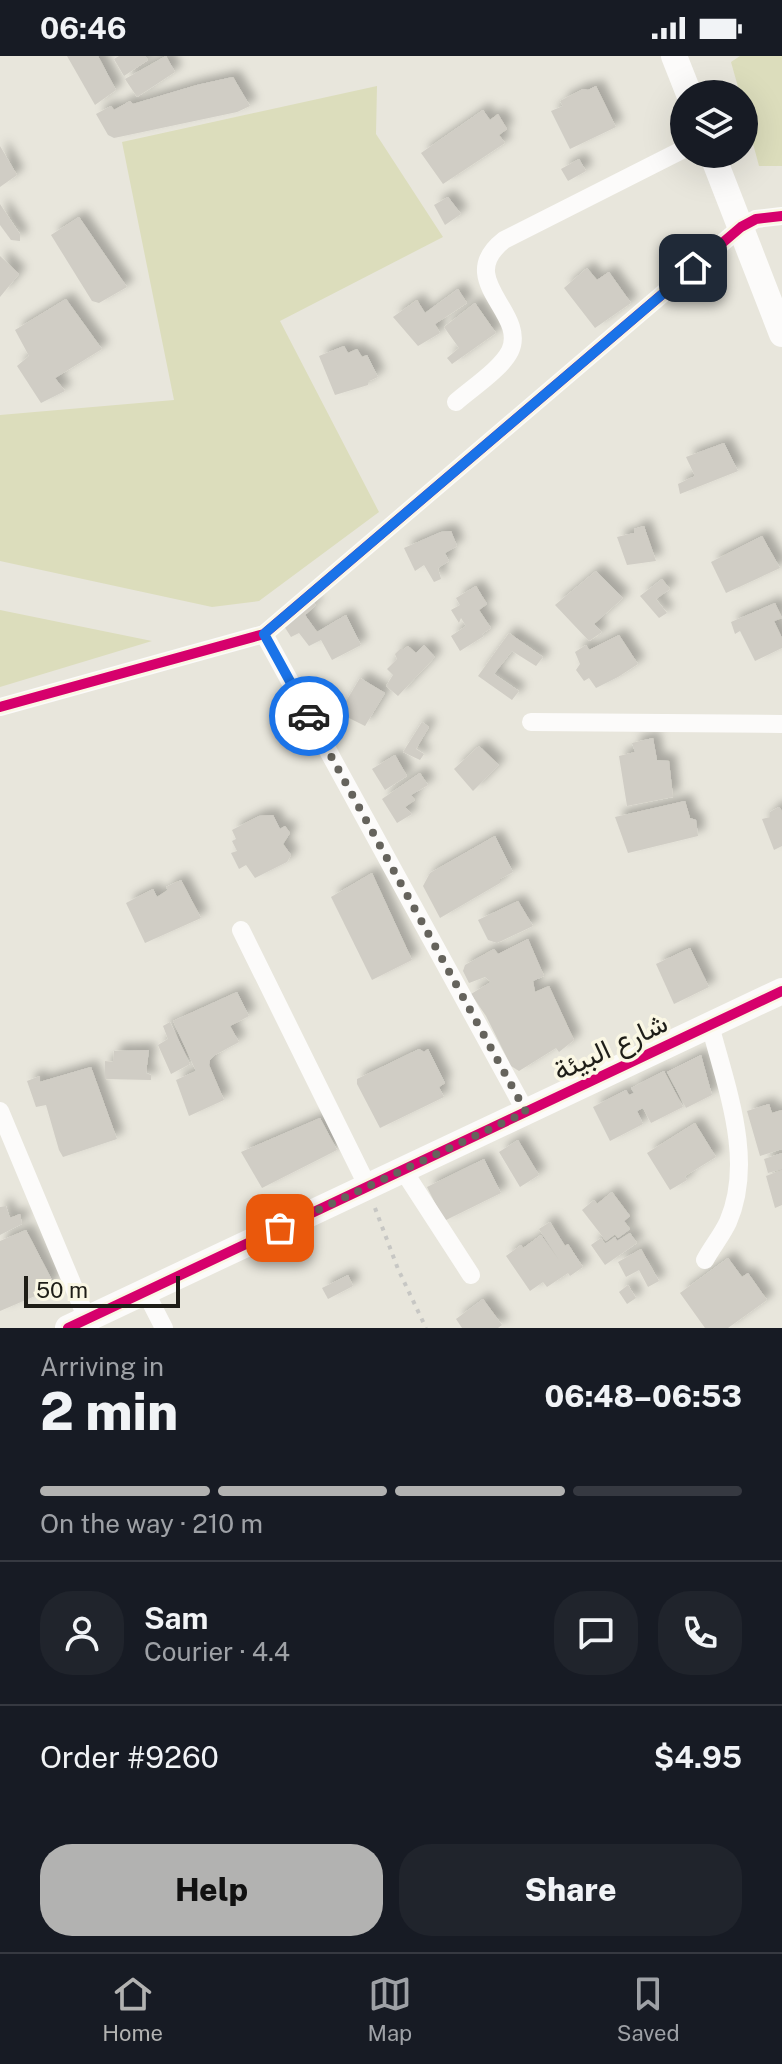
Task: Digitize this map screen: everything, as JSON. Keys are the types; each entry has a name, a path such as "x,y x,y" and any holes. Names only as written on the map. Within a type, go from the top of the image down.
{"street":[{"path":"674,56 683,80"},
{"path":"456,402 502,362 513,339 486,272 495,247 670,156"},
{"path":"718,168 782,334"},
{"path":"0,707 264,634 741,227 756,219 782,216"},
{"path":"264,634 526,1112"},
{"path":"531,722 782,724"},
{"path":"241,930 368,1187"},
{"name":"شارع البيئة","path":"78,1323 782,991"},
{"path":"705,1260 728,1222 737,1190 739,1159 736,1129 710,1025"},
{"path":"0,1111 78,1323"},
{"path":"403,1170 471,1275"},
{"path":"145,1291 164,1328"}],"path":[{"path":"368,1187 398,1269 426,1328"}],"green space":[{"path":"740,56 782,56 782,166 759,166 758,80 736,80 731,62"},
{"path":"377,86 376,134 443,237 280,321 379,512 259,601 212,607 0,561 0,415 174,400 122,142"},
{"path":"0,610 152,641 0,687"}],"building":[{"path":"67,56 98,56 116,90 95,105"},
{"path":"119,56 145,56 148,60 124,76 114,59"},
{"path":"166,56 175,72 137,97 125,79"},
{"path":"233,77 250,106 237,112 114,138 108,135 96,114 111,106 114,110 130,101 133,104"},
{"path":"596,86 616,127 570,149 551,111 563,106 560,101"},
{"path":"483,110 490,120 498,114 507,129 499,135 505,143 443,184 421,153"},
{"path":"0,146 17,175 0,187"},
{"path":"579,159 586,171 568,181 561,169"},
{"path":"448,197 461,214 445,225 434,205"},
{"path":"0,204 20,234 20,241 11,240 0,225"},
{"path":"79,217 127,287 99,303 92,301 51,235"},
{"path":"0,256 19,274 0,297"},
{"path":"587,268 597,280 609,272 631,303 595,328 564,288"},
{"path":"458,289 467,303 435,324 440,333 418,346 393,317 417,300 425,313"},
{"path":"66,299 102,349 55,378 65,391 41,403 17,366 29,356 15,330"},
{"path":"475,303 496,333 452,364 447,358 459,348 444,327"},
{"path":"344,346 348,353 357,349 362,357 367,355 378,377 369,381 368,385 335,395 319,356"},
{"path":"724,443 738,471 680,494 678,484 695,476 686,457"},
{"path":"644,526 656,561 627,565 617,537 634,533 634,529"},
{"path":"451,531 457,546 445,553 449,561 438,568 441,579 434,582 424,565 415,571 404,548 441,532"},
{"path":"762,536 780,568 726,593 711,562"},
{"path":"596,571 623,598 594,624 602,632 589,641 555,605"},
{"path":"662,579 670,589 656,599 667,613 659,618 640,596"},
{"path":"476,586 487,604 479,610 491,628 460,651 451,636 466,626 461,618 459,623 451,610 460,605 456,598"},
{"path":"311,601 316,605 305,615 317,632 346,615 361,645 332,660 321,640 309,646 299,633 291,637 284,626"},
{"path":"775,603 782,618 774,621 782,638 782,648 755,661 740,631 735,634 731,622"},
{"path":"509,633 543,657 536,666 512,651 494,674 519,691 512,700 478,676"},
{"path":"619,635 638,664 596,688 589,678 584,681 576,670 580,664 575,652 586,645 589,650"},
{"path":"424,645 435,657 398,696 386,686 393,675 387,669 397,659 395,654 400,649 408,646 416,653"},
{"path":"360,678 385,693 365,726 339,713"},
{"path":"422,722 429,727 416,749 424,754 420,760 403,752"},
{"path":"653,738 657,760 669,761 673,797 627,806 619,756 635,752 632,743"},
{"path":"479,746 499,765 473,791 454,769"},
{"path":"395,755 407,776 385,790 372,769"},
{"path":"420,773 428,785 411,795 415,800 405,807 412,814 397,823 382,799"},
{"path":"685,801 690,818 696,820 698,836 628,853 615,817"},
{"path":"779,807 782,811 782,846 774,850 762,819 770,817 770,812"},
{"path":"273,815 280,829 285,826 290,833 283,844 291,855 287,862 255,878 246,865 239,869 231,853 237,851 232,841 236,839 232,830 259,816"},
{"path":"495,836 513,872 440,918 423,886 430,873"},
{"path":"372,873 412,960 372,980 331,897"},
{"path":"181,880 201,918 145,943 126,903 153,889 157,897 168,890 166,887"},
{"path":"518,901 533,926 497,943 488,940 478,920"},
{"path":"528,939 544,976 533,981 535,992 549,986 574,1040 559,1052 556,1048 519,1071 511,1066 486,1016 471,994 491,982 485,977 469,983 463,971 465,965 494,949 498,954"},
{"path":"690,948 709,987 674,1004 656,964"},
{"path":"237,992 249,1016 230,1026 239,1042 215,1055 209,1065 224,1100 189,1116 176,1080 196,1071 173,1021"},
{"path":"170,1022 190,1064 171,1074 158,1045 168,1039 163,1026"},
{"path":"419,1049 424,1052 428,1049 445,1083 439,1087 444,1097 380,1128 357,1079"},
{"path":"149,1050 146,1073 151,1075 151,1080 105,1079 105,1061 113,1062 114,1051"},
{"path":"701,1055 712,1095 686,1108 667,1072"},
{"path":"91,1067 117,1139 63,1157 46,1105 36,1107 27,1081 40,1076 40,1082"},
{"path":"664,1071 683,1107 651,1123 643,1108 637,1111 643,1124 610,1141 593,1107 626,1090 629,1095 634,1093 631,1088"},
{"path":"769,1104 772,1113 782,1110 782,1149 760,1156 747,1111"},
{"path":"320,1118 337,1150 262,1188 241,1152"},
{"path":"695,1123 716,1157 685,1176 687,1180 670,1190 647,1153"},
{"path":"518,1140 539,1175 520,1187 499,1152"},
{"path":"782,1153 782,1169 768,1173 764,1159"},
{"path":"484,1159 501,1193 444,1221 427,1187"},
{"path":"782,1170 782,1205 775,1208 766,1176"},
{"path":"612,1192 630,1216 624,1221 630,1229 618,1238 615,1234 606,1241 582,1210 594,1200 597,1204"},
{"path":"6,1206 10,1218 20,1214 22,1224 0,1235 0,1207"},
{"path":"550,1222 583,1267 547,1287 543,1282 530,1291 506,1256 541,1235 559,1260 539,1229"},
{"path":"26,1230 53,1282 42,1293 0,1311 0,1241"},
{"path":"630,1233 637,1243 605,1265 591,1245 601,1238 605,1244 615,1237 617,1241"},
{"path":"641,1249 659,1281 648,1287 639,1270 626,1277 618,1262"},
{"path":"728,1258 742,1277 748,1273 767,1300 728,1328 705,1328 680,1293"},
{"path":"348,1275 353,1286 328,1299 322,1288"},
{"path":"628,1285 636,1298 627,1304 619,1292"},
{"path":"483,1299 502,1325 498,1328 462,1328 456,1319"}],"cycle path":[{"path":"0,707 264,634 741,227 756,219 782,216"},
{"path":"68,1328 782,991"}],"way so far":[{"path":"280,1228 526,1112 309,716"}],"route":[{"path":"309,716 264,634 693,268"}]}
